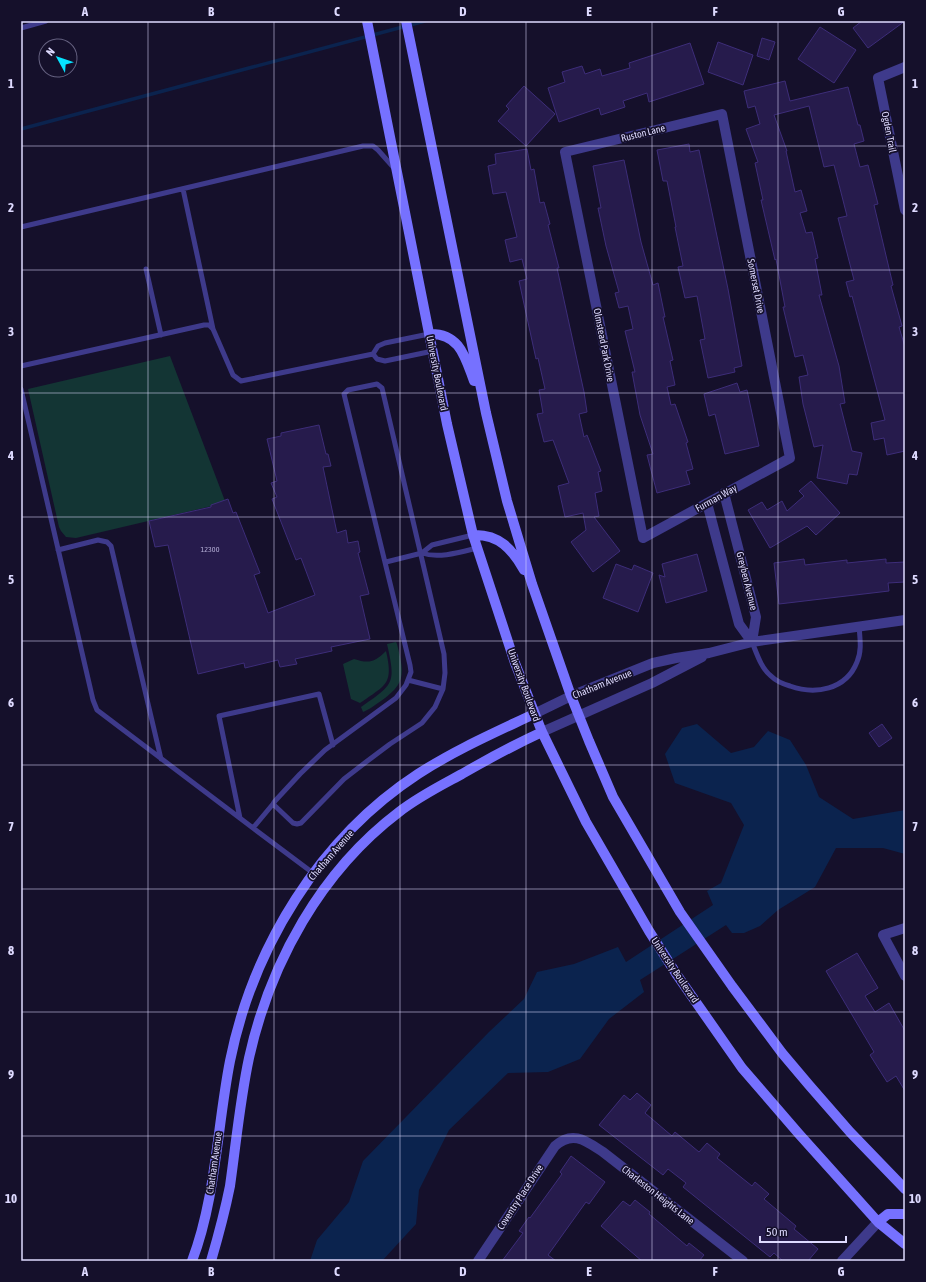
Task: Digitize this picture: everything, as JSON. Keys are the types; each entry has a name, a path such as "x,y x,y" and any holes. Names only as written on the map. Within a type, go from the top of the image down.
{"main road":[{"name":"University Boulevard","path":"367,21 447,424 473,536 515,663 534,714 586,822 649,931 677,975 742,1068 878,1222 905,1244"},
{"path":"406,21 486,413 507,501 532,584 571,696 613,797 680,912 744,1003 800,1074 850,1132 905,1189"},
{"path":"429,334 446,336 453,340 463,351 486,413"},
{"path":"473,536 490,536 503,543 514,555 532,584"},
{"name":"Chatham Avenue","path":"192,1261 201,1233 208,1203 230,1062 244,1008 273,939 296,898 313,873 337,845 382,801 416,775 458,749 534,714"},
{"name":"Chatham Avenue","path":"211,1261 229,1187 249,1057 272,983 305,917 328,883 347,861 399,811 444,784 542,732"},
{"path":"313,873 328,883"},
{"path":"878,1222 888,1214 905,1214"}],"street":[{"name":"Ogden Trail","path":"905,67 878,78 905,210"},
{"name":"Ruston Lane","path":"565,152 722,114"},
{"name":"Somerset Drive","path":"722,114 790,458"},
{"name":"Olmstead Park Drive","path":"565,152 643,538"},
{"name":"Furman Way","path":"643,538 790,458"},
{"name":"Greyben Avenue","path":"724,494 756,617 752,642"},
{"name":"Greyben Avenue","path":"707,503 739,624 752,642"},
{"name":"Chatham Avenue","path":"534,714 571,696 653,664 676,658 709,654 752,642 905,620"},
{"name":"Chatham Avenue","path":"542,732 652,683 709,654"},
{"path":"905,928 883,936 905,976"},
{"name":"Coventry Place Drive","path":"478,1261 550,1152 559,1142 568,1139"},
{"name":"Charleston Heights Lane","path":"568,1139 581,1139 595,1147 743,1261"},
{"path":"842,1261 878,1222"}],"lane":[{"path":"21,28 46,21"},
{"path":"21,227 363,146 373,146 383,155 397,172"},
{"path":"184,189 213,329 232,375 241,381 373,354 378,346 385,343 429,334"},
{"path":"146,269 161,335"},
{"path":"21,366 204,325 209,325 213,329"},
{"path":"373,354 377,359 385,361 433,352"},
{"path":"253,828 273,804 300,774 332,744 402,693 411,672 386,562 344,394 348,390 377,384 382,388 444,654 445,673 442,690 435,707 422,724 390,744 344,780 301,824 294,823 273,804"},
{"path":"21,389 93,700 97,710 313,873"},
{"path":"386,562 421,553 432,545 473,536"},
{"path":"58,550 98,540 103,540 111,546 161,759"},
{"path":"421,553 429,556 461,552 477,548"},
{"path":"752,642 763,667 771,676 781,683 796,689 821,690 838,684 849,675 856,664 860,654 859,626"},
{"path":"408,680 442,690"},
{"path":"240,818 219,716 319,694 332,744"}],"green space":[{"path":"170,356 225,501 212,506 76,538 66,537 59,527 28,389"},
{"path":"396,642 402,670 399,682 389,695 363,712 361,707 386,688 390,682 391,667 387,644"},
{"path":"386,651 389,671 388,678 385,683 376,692 360,703 351,699 343,664 354,659 368,662 372,661"}],"water":[{"path":"697,724 731,753 754,747 768,731 790,740 806,765 819,797 853,819 905,810 905,854 883,848 836,848 815,887 778,910 760,926 744,933 732,933 726,925 640,980 644,992 609,1019 580,1059 548,1072 508,1073 449,1130 419,1190 416,1224 382,1261 310,1261 317,1240 349,1202 363,1161 489,1032 524,999 537,972 574,964 618,947 626,962 713,905 707,891 721,883 744,825 731,803 675,783 665,754 682,728"}],"building":[{"path":"862,21 905,21 868,48 853,28"},
{"path":"820,27 856,50 834,83 798,59"},
{"path":"762,38 775,42 769,60 757,56"},
{"path":"718,42 753,55 743,85 708,72"},
{"path":"690,43 704,84 649,102 647,93 623,101 625,107 601,115 599,108 559,122 548,88 565,82 562,72 582,66 585,74 600,69 602,76 630,68 629,63"},
{"path":"785,81 790,101 848,87 858,125 860,125 864,141 854,144 860,167 868,165 878,204 874,205 893,285 891,286 902,326 899,327 905,347 905,451 887,455 884,438 874,440 871,423 885,420 852,296 850,297 846,282 854,280 838,218 847,216 834,165 824,167 809,106 774,115 787,151 795,192 801,190 807,211 800,213 806,233 812,232 818,258 815,259 822,295 819,295 839,366 845,403 840,404 852,451 862,453 857,475 849,474 847,484 817,478 823,445 814,447 803,404 799,377 808,375 803,355 795,357 783,307 785,307 776,259 775,260 761,200 763,200 755,163 758,162 746,129 760,124 755,106 748,108 744,91"},
{"path":"524,86 555,114 526,146 498,121 509,109 506,106"},
{"path":"689,144 690,152 699,150 728,289 742,366 734,368 735,372 708,378 700,340 705,339 697,296 685,298 678,267 683,266 676,227 667,181 663,181 657,150"},
{"path":"527,149 531,170 534,169 540,203 544,202 550,224 548,225 559,268 557,268 584,392 587,412 579,414 584,437 587,435 601,471 598,472 602,491 595,493 599,516 594,517 620,551 593,572 571,542 586,530 583,513 565,517 558,486 569,483 553,440 544,442 537,414 543,413 539,390 545,389 538,358 536,359 519,281 527,279 522,259 510,262 505,240 517,237 506,192 493,194 488,166 496,164 495,154"},
{"path":"624,160 641,242 653,285 658,283 665,317 663,317 673,360 670,361 675,385 667,387 671,405 675,404 688,442 686,443 693,469 686,471 690,484 657,493 647,455 653,454 640,415 632,372 635,372 625,331 633,329 628,306 619,308 615,293 619,292 606,246 598,208 601,208 593,166"},
{"path":"737,383 740,392 747,390 759,446 725,454 715,414 709,416 704,394"},
{"path":"319,425 326,454 328,454 331,466 323,467 337,533 346,530 348,543 358,541 360,552 358,553 369,594 360,596 370,639 331,647 332,651 295,659 297,664 280,667 278,660 245,668 244,663 198,674 168,545 155,547 149,521 211,507 211,505 228,499 233,513 236,512 260,573 254,575 268,613 315,595 301,558 296,560 272,499 277,497 271,483 277,481 267,439 281,436 281,433"},
{"path":"811,481 840,513 816,535 807,526 770,548 748,510 762,502 767,510 782,501 787,511 804,496 799,491"},
{"path":"697,554 707,591 666,603 659,575 665,577 662,564"},
{"path":"804,559 805,565 847,560 847,563 886,559 886,563 905,562 905,582 888,583 889,591 779,604 774,563"},
{"path":"616,564 632,570 634,565 653,573 638,612 603,598"},
{"path":"882,724 892,738 879,747 869,733"},
{"path":"857,953 878,988 865,996 875,1012 889,1003 905,1031 905,1091 896,1076 887,1082 870,1055 874,1052 826,971"},
{"path":"637,1093 651,1105 645,1113 672,1136 675,1132 699,1152 707,1143 720,1154 717,1158 752,1186 755,1182 769,1194 764,1199 796,1226 794,1229 818,1249 808,1261 783,1261 774,1253 770,1257 683,1187 686,1183 668,1169 663,1175 599,1125 624,1095 630,1100"},
{"path":"571,1156 605,1182 589,1204 586,1202 548,1255 556,1261 502,1261 523,1233 519,1231 562,1174 560,1172"},
{"path":"635,1200 650,1212 649,1214 687,1246 689,1243 704,1255 699,1261 642,1261 601,1226 623,1201 630,1206"}],"waterway":[{"path":"21,129 425,21"}]}
